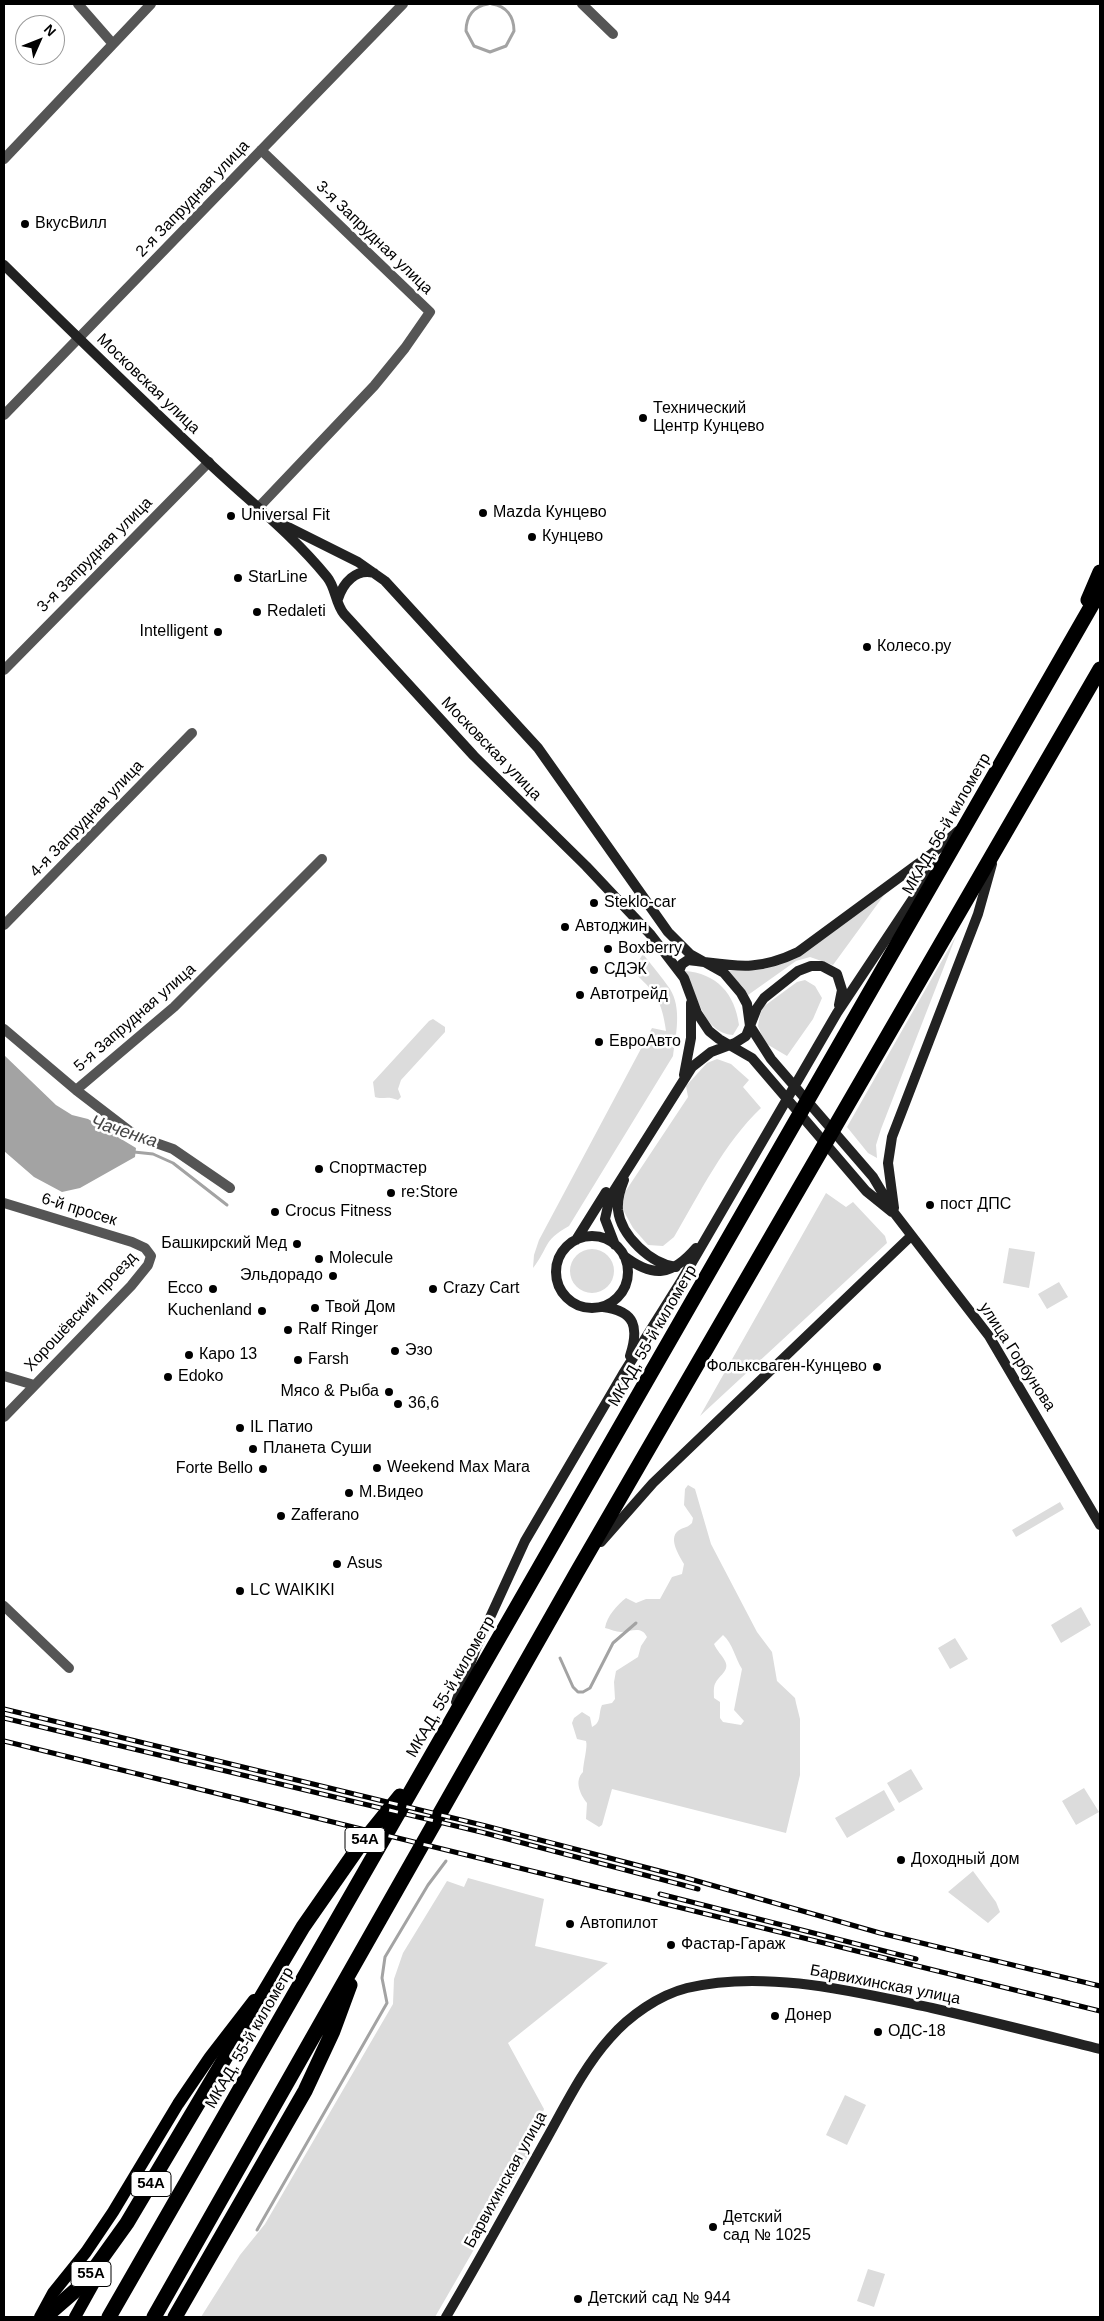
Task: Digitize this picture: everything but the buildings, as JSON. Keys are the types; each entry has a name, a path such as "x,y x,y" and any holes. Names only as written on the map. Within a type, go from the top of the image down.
{"highway":[{"path":"1066,648 1100,572"},
{"name":"МКАД, 56-й километр","path":"824,1074 1100,591"},
{"path":"154,2317 578,1572 1100,669"},
{"name":"МКАД, 55-й километр","path":"109,2317 824,1074"},
{"name":"54А","path":"127,2223 303,1927 358,1848 431,1758"},
{"path":"174,2317 195,2284 304,2091 333,2031 365,1944"},
{"name":"55А","path":"45,2317 84,2283 127,2223"}],"main road":[{"path":"40,2317 53,2293 86,2252 117,2205 178,2104 210,2057 270,1981"},
{"name":"54А","path":"75,2317 127,2223"},
{"path":"181,2317 195,2284"}],"street":[{"path":"78,4 113,44"},
{"path":"4,159 151,4"},
{"name":"2-я Запрудная улица","path":"4,415 402,4"},
{"path":"582,4 614,34"},
{"name":"3-я Запрудная улица","path":"258,508 374,386 405,348 430,312 261,150"},
{"name":"Московская улица","path":"4,265 208,462 258,508 274,520 327,577 338,599 340,610 474,756 586,866 650,935 684,978 696,1013 709,1031 729,1045"},
{"name":"3-я Запрудная улица","path":"4,670 208,462"},
{"name":"Московская улица","path":"274,520 358,562 377,574 526,733 658,920 678,944 690,954 724,974 741,993 749,1010 750,1026"},
{"path":"338,599 345,584 357,574 364,572 377,574"},
{"name":"4-я Запрудная улица","path":"4,925 192,733"},
{"path":"444,1734 476,1648 525,1541 623,1374 711,1230 837,1013 958,831 979,804"},
{"path":"679,971 682,964 688,960 741,967 755,966 777,962 798,952 934,852 958,831"},
{"path":"895,1214 888,1163 892,1137 978,914 996,848"},
{"name":"5-я Запрудная улица","path":"76,1090 174,1007 322,859"},
{"path":"711,1230 693,1252 676,1267 669,1270 650,1271 624,1256 615,1245 607,1228 605,1212 610,1197 683,1078 692,1067 706,1056 746,1036 757,1008 764,998 798,971 811,966 822,966 837,974 841,982 842,990 837,1013"},
{"path":"683,1078 690,1038 691,997"},
{"name":"улица Горбунова","path":"750,1026 771,1059 873,1177 895,1214 911,1236 989,1336 1100,1525"},
{"path":"4,1029 76,1090 136,1136 173,1149 230,1188"},
{"name":"улица Горбунова","path":"729,1045 752,1058 764,1070 866,1190 895,1214"},
{"path":"624,1256 628,1269 626,1283 614,1300 602,1306 588,1308 575,1303 564,1294 558,1282 558,1261 565,1249 576,1240 610,1186 630,1165"},
{"path":"630,1165 618,1201 622,1222 642,1250 662,1264 676,1267"},
{"path":"866,1190 874,1194 883,1192 889,1186 890,1178"},
{"name":"6-й просек","path":"4,1203 132,1242 145,1248"},
{"path":"578,1572 620,1518 653,1483 911,1236"},
{"path":"576,1240 596,1237 615,1245"},
{"name":"Хорошёвский проезд","path":"4,1416 148,1265 151,1256 145,1248"},
{"path":"602,1306 624,1313 636,1330 635,1341 623,1374"},
{"path":"4,1376 34,1385"},
{"path":"4,1606 69,1668"},
{"name":"Барвихинская улица","path":"446,2317 581,2079 610,2037 642,2010 664,1996 686,1988 719,1983 800,1984 848,1990 900,2001 1100,2049"}],"shaded area":[{"path":"887,891 833,965 810,957 796,961 748,995 727,971 765,969 799,956"},
{"path":"956,936 881,1129 876,1145 877,1158 868,1153 847,1127"},
{"path":"643,954 674,996 677,1022 673,1056 569,1226 554,1236 533,1268 534,1255 539,1240 652,1028 666,1031 660,1004 652,991 632,971"},
{"path":"684,971 706,976 715,981 729,995 737,1014 739,1025 733,1035 723,1033 708,1020"},
{"path":"805,980 815,986 822,998 813,1019 787,1056 765,1043 758,1026 760,1015 763,1007 797,982"},
{"path":"433,1019 445,1027 445,1032 401,1080 398,1089 401,1097 398,1100 375,1097 373,1082 429,1021"},
{"path":"4,1055 56,1105 72,1115 88,1119 136,1148 135,1157 80,1188 62,1192 34,1177 4,1151"},
{"path":"717,1059 731,1064 749,1080 743,1087 761,1108 735,1137 724,1153 674,1237 663,1246 648,1245 633,1228 622,1208 625,1192 688,1097 686,1086 707,1063"},
{"path":"826,1193 846,1207 853,1202 885,1236 887,1243 700,1416"},
{"path":"1009,1248 1035,1252 1029,1288 1003,1283"},
{"path":"592,1249 604,1253 610,1259 614,1271 610,1283 604,1289 592,1293 580,1289 574,1283 570,1271 574,1259 580,1253"},
{"path":"1059,1282 1068,1297 1047,1309 1038,1294"},
{"path":"688,1485 695,1489 711,1544 757,1632 772,1652 777,1681 795,1698 800,1719 800,1775 786,1833 612,1789 602,1825 599,1827 586,1819 587,1803 580,1792 578,1783 583,1772 586,1741 577,1739 572,1723 574,1718 582,1712 590,1717 592,1727 597,1723 602,1705 612,1703 615,1699 614,1682 616,1671 638,1657 641,1646 647,1637 645,1633 639,1630 617,1632 605,1628 613,1611 626,1598 636,1603 646,1599 660,1599 672,1577 682,1574 684,1564 675,1546 674,1536 681,1529 692,1523 693,1518 684,1505 685,1489","holes":["723,1635 732,1647 742,1669 734,1710 744,1721 741,1725 723,1722 720,1718 720,1702 714,1698 715,1684 726,1667 725,1661 714,1644"]},
{"path":"1060,1502 1064,1509 1016,1537 1012,1530"},
{"path":"1081,1607 1091,1625 1061,1643 1051,1625"},
{"path":"955,1638 968,1659 950,1669 938,1648"},
{"path":"911,1769 923,1789 899,1803 887,1783"},
{"path":"1084,1788 1099,1812 1076,1825 1062,1801"},
{"path":"884,1790 895,1810 847,1838 835,1818"},
{"path":"973,1871 996,1902 1000,1912 988,1923 948,1892"},
{"path":"468,1878 544,1899 535,1946 608,1963 508,2043 544,2109 529,2154 435,2317 201,2317 240,2255 265,2224 393,2004 394,1979 403,1953 447,1881 464,1887"},
{"path":"845,2095 866,2105 847,2145 826,2135"},
{"path":"868,2269 885,2274 874,2307 857,2301"}],"waterway":[{"path":"488,4 475,9 469,16 466,31 474,46 490,52 506,46 514,31 511,16 505,9 492,4"},
{"name":"Чаченка","path":"134,1152 153,1154 173,1163 227,1205"},
{"path":"560,1658 573,1687 578,1692 583,1692 590,1688 613,1643 636,1623"},
{"path":"257,2230 387,2003 382,1978 385,1957 428,1885 446,1861"}],"railway":[{"path":"4,1709 482,1825 683,1877 880,1933 1100,1986"},
{"path":"4,1718 481,1832 698,1889"},
{"path":"4,1741 1100,2011"},
{"path":"660,1894 916,1959"}],"place":[{"name":"ВкусВилл","path":"25,224"},
{"name":"Технический Центр Кунцево","path":"643,418"},
{"name":"Mazda Кунцево","path":"483,513"},
{"name":"Universal Fit","path":"231,516"},
{"name":"Кунцево","path":"532,537"},
{"name":"StarLine","path":"238,578"},
{"name":"Redaleti","path":"257,612"},
{"name":"Intelligent","path":"218,632"},
{"name":"Колесо.ру","path":"867,647"},
{"name":"Steklo-car","path":"594,903"},
{"name":"Автоджин","path":"565,927"},
{"name":"Boxberry","path":"608,949"},
{"name":"СДЭК","path":"594,970"},
{"name":"Автотрейд","path":"580,995"},
{"name":"ЕвроАвто","path":"599,1042"},
{"name":"Спортмастер","path":"319,1169"},
{"name":"re:Store","path":"391,1193"},
{"name":"пост ДПС","path":"930,1205"},
{"name":"Crocus Fitness","path":"275,1212"},
{"name":"Башкирский Мед","path":"297,1244"},
{"name":"Molecule","path":"319,1259"},
{"name":"Эльдорадо","path":"333,1276"},
{"name":"Ecco","path":"213,1289"},
{"name":"Crazy Cart","path":"433,1289"},
{"name":"Твой Дом","path":"315,1308"},
{"name":"Kuchenland","path":"262,1311"},
{"name":"Ralf Ringer","path":"288,1330"},
{"name":"Эзо","path":"395,1351"},
{"name":"Каро 13","path":"189,1355"},
{"name":"Farsh","path":"298,1360"},
{"name":"Фольксваген-Кунцево","path":"877,1367"},
{"name":"Edoko","path":"168,1377"},
{"name":"Мясо & Рыба","path":"389,1392"},
{"name":"36,6","path":"398,1404"},
{"name":"IL Патио","path":"240,1428"},
{"name":"Планета Суши","path":"253,1449"},
{"name":"Weekend Max Mara","path":"377,1468"},
{"name":"Forte Bello","path":"263,1469"},
{"name":"М.Видео","path":"349,1493"},
{"name":"Zafferano","path":"281,1516"},
{"name":"Asus","path":"337,1564"},
{"name":"LC WAIKIKI","path":"240,1591"},
{"name":"Доходный дом","path":"901,1860"},
{"name":"Автопилот","path":"570,1924"},
{"name":"Фастар-Гараж","path":"671,1945"},
{"name":"Донер","path":"775,2016"},
{"name":"ОДС-18","path":"878,2032"},
{"name":"Детский сад № 1025","path":"713,2227"},
{"name":"Детский сад № 944","path":"578,2299"}]}
